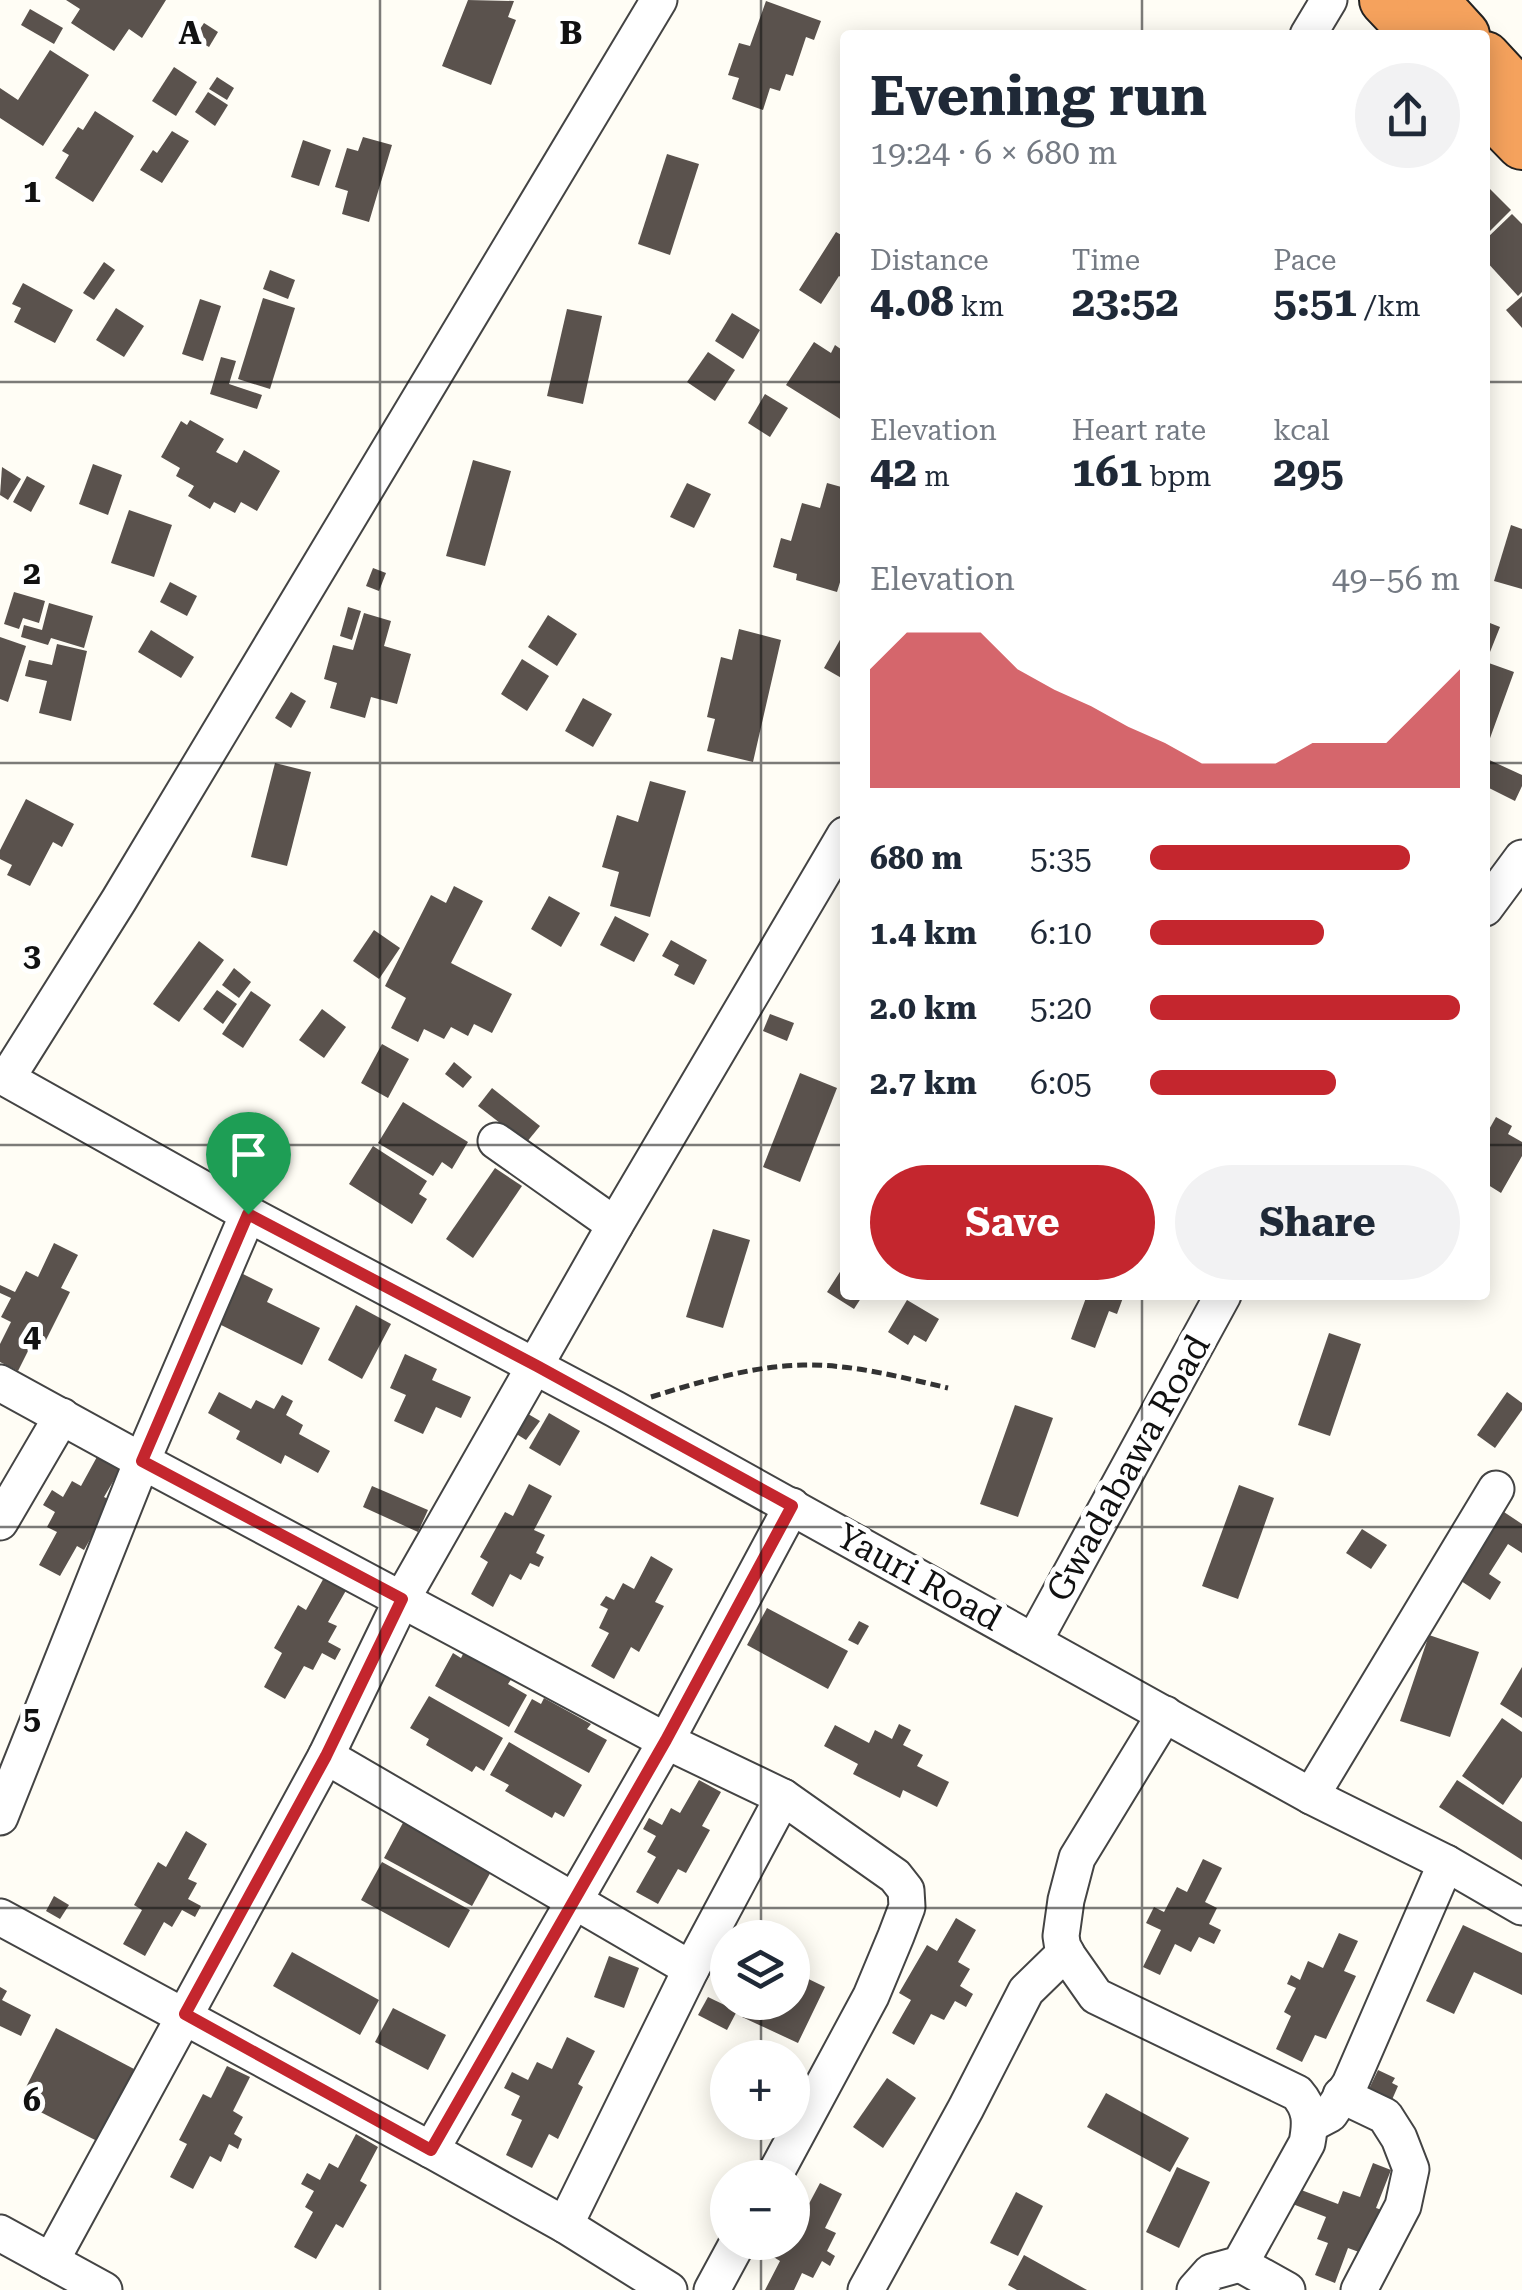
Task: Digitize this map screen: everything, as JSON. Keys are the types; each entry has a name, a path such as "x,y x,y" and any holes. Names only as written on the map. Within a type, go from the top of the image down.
{"highway":[{"path":"1385,0 1413,30"},
{"path":"1432,0 1459,30"},
{"path":"1490,62 1522,97"},
{"path":"1490,111 1522,144"}],"street":[{"path":"3,1076 119,900 659,0"},
{"path":"1311,30 1328,0"},
{"path":"51,2260 326,1756 402,1599 615,1225 840,844"},
{"path":"1490,901 1522,858"},
{"name":"Yauri Road","path":"3,1076 248,1214 792,1506 1311,1796 1446,1863 1522,1907"},
{"path":"496,1141 615,1225"},
{"path":"0,1817 142,1461 248,1214"},
{"name":"Gwadabawa Road","path":"1034,1641 1220,1300"},
{"path":"0,1383 666,1740 783,1798 894,1876 906,1890 907,1907 871,1996 783,2160"},
{"path":"0,1522 62,1416"},
{"path":"1311,1796 1496,1489"},
{"path":"431,2150 666,1740 792,1506"},
{"path":"1165,1714 1077,1858 1061,1936 1066,1952 1096,1996 1297,2093 1307,2105 1311,2124 1308,2143 1240,2264"},
{"path":"326,1756 691,1969"},
{"path":"565,2226 691,1969 783,1798"},
{"path":"1311,2124 1330,2114 1350,2084 1446,1863"},
{"path":"0,1917 431,2150 669,2290"},
{"path":"866,2290 1026,1990 1066,1952"},
{"path":"1342,2095 1385,2116 1399,2138 1410,2170 1403,2206 1359,2290"},
{"path":"0,2233 104,2290"},
{"path":"712,2290 728,2260"},
{"path":"1195,2290 1211,2272 1240,2264 1286,2290"}],"path":[{"path":"615,1409 685,1386 750,1371 804,1365 862,1370 948,1388"}],"building":[{"path":"66,0 166,0 142,38 129,29 114,51 71,23 80,9"},
{"path":"468,0 514,1 508,17 516,20 491,85 442,66"},
{"path":"766,1 821,21 814,40 806,37 793,76 786,74 780,91 770,88 763,110 732,99 739,78 728,75 739,43 750,46"},
{"path":"30,9 63,28 54,44 21,25"},
{"path":"204,23 218,32 209,47 194,38"},
{"path":"50,50 89,75 43,146 0,118 0,88 18,100"},
{"path":"174,67 197,82 176,116 152,101"},
{"path":"217,77 234,88 227,100 209,89"},
{"path":"208,92 228,105 215,126 195,112"},
{"path":"95,111 134,136 93,202 55,178 69,155 62,151"},
{"path":"172,131 189,141 162,183 140,170"},
{"path":"363,137 392,145 369,222 342,214 348,191 335,187 347,148 358,151"},
{"path":"303,140 331,150 319,186 291,177"},
{"path":"667,154 699,164 670,255 638,244"},
{"path":"1490,189 1511,210 1490,231"},
{"path":"1512,214 1522,224 1522,292 1518,296 1490,265 1490,235"},
{"path":"836,232 840,234 840,277 821,304 799,290"},
{"path":"104,262 115,270 94,300 83,293"},
{"path":"270,270 295,280 288,299 263,289"},
{"path":"23,283 73,310 55,343 14,322 21,308 12,304"},
{"path":"1522,296 1522,328 1506,310"},
{"path":"263,298 295,308 270,389 238,379"},
{"path":"200,299 221,306 203,361 182,354"},
{"path":"116,308 144,326 124,357 96,340"},
{"path":"567,309 602,316 583,404 547,396"},
{"path":"732,313 760,330 743,359 715,341"},
{"path":"814,342 831,353 835,345 840,348 840,419 786,385"},
{"path":"708,352 735,370 715,401 687,382"},
{"path":"221,357 236,361 229,384 262,395 257,409 210,394"},
{"path":"765,394 788,408 770,437 748,423"},
{"path":"190,420 224,439 216,452 237,463 244,450 280,471 257,511 241,502 235,513 214,502 210,509 188,496 194,486 176,476 180,468 161,457 181,421 187,425"},
{"path":"473,460 511,471 485,566 446,556"},
{"path":"93,464 122,475 108,515 79,504"},
{"path":"2,467 21,479 8,500 0,495"},
{"path":"27,476 45,486 31,512 13,502"},
{"path":"687,483 711,494 694,528 670,517"},
{"path":"827,483 840,487 837,592 796,580 797,574 773,567 781,538 791,541 802,503 820,508"},
{"path":"129,510 172,525 154,577 111,563"},
{"path":"1511,525 1522,529 1522,589 1494,581"},
{"path":"373,568 386,573 379,591 366,586"},
{"path":"170,582 197,596 187,616 160,602"},
{"path":"14,592 45,601 39,623 23,618 19,629 4,624"},
{"path":"49,603 93,616 84,648 51,638 48,645 21,637 24,625 42,630"},
{"path":"348,607 361,611 352,640 340,636"},
{"path":"364,613 391,621 384,646 411,654 397,704 371,697 365,718 330,708 337,683 324,679 333,645 353,650"},
{"path":"548,615 577,634 557,666 528,647"},
{"path":"1490,623 1500,627 1490,652"},
{"path":"739,629 781,640 753,762 707,751 715,719 707,717 721,657 732,660"},
{"path":"151,630 194,657 181,678 138,652"},
{"path":"0,637 26,646 8,702 0,699"},
{"path":"840,640 840,677 824,668"},
{"path":"57,644 87,651 71,721 39,713 47,681 25,676 29,660 52,665"},
{"path":"522,659 549,676 527,711 501,694"},
{"path":"1490,663 1514,672 1490,738"},
{"path":"291,692 306,701 291,728 275,718"},
{"path":"583,698 612,714 593,747 565,731"},
{"path":"1490,760 1522,775 1515,801 1490,788"},
{"path":"275,763 311,772 287,866 251,857"},
{"path":"650,781 686,791 650,917 610,906 619,872 602,867 617,815 638,822"},
{"path":"26,799 74,824 62,847 53,842 30,886 7,875 12,865 0,859 0,850"},
{"path":"454,886 483,901 451,963 512,994 492,1033 474,1024 468,1036 451,1027 444,1039 424,1029 418,1042 391,1028 406,998 385,986 431,895 446,903"},
{"path":"549,896 580,913 561,947 531,929"},
{"path":"615,916 649,934 634,962 600,945"},
{"path":"374,930 400,948 379,979 353,961"},
{"path":"671,940 707,960 694,985 674,975 679,965 662,956"},
{"path":"199,941 224,960 179,1022 153,1004"},
{"path":"234,968 251,982 239,998 222,985"},
{"path":"217,990 237,1004 223,1024 203,1009"},
{"path":"251,991 271,1005 243,1048 222,1034"},
{"path":"322,1009 346,1027 324,1058 299,1040"},
{"path":"770,1014 794,1023 787,1041 763,1031"},
{"path":"382,1044 409,1059 388,1098 361,1083"},
{"path":"454,1062 472,1077 463,1088 445,1074"},
{"path":"800,1073 837,1088 800,1182 763,1167"},
{"path":"492,1088 540,1126 526,1143 478,1106"},
{"path":"403,1102 468,1142 452,1169 442,1162 433,1176 378,1143"},
{"path":"1496,1117 1512,1126 1508,1134 1522,1142 1522,1156 1501,1193 1490,1186 1490,1128"},
{"path":"373,1146 427,1181 419,1194 427,1199 412,1224 349,1184"},
{"path":"495,1168 522,1186 473,1258 446,1239"},
{"path":"713,1229 750,1240 723,1328 686,1317"},
{"path":"54,1243 78,1255 61,1288 70,1292 45,1342 35,1337 18,1371 0,1362 0,1344 11,1322 1,1317 11,1298 0,1293 0,1285 15,1292 26,1271 38,1277"},
{"path":"239,1272 273,1289 267,1302 320,1328 302,1365 215,1322"},
{"path":"840,1272 840,1300 860,1300 854,1309 827,1292"},
{"path":"907,1300 939,1319 926,1342 914,1335 908,1345 888,1332"},
{"path":"1085,1300 1122,1300 1117,1314 1109,1311 1095,1348 1071,1339"},
{"path":"356,1305 391,1324 362,1379 328,1360"},
{"path":"1329,1333 1361,1344 1330,1436 1298,1425"},
{"path":"405,1354 437,1369 432,1380 471,1397 461,1418 436,1407 423,1434 394,1421 406,1395 390,1388"},
{"path":"219,1392 251,1409 256,1400 274,1409 282,1395 293,1401 286,1415 303,1425 299,1434 330,1451 318,1473 285,1455 281,1464 236,1439 240,1431 208,1413"},
{"path":"1507,1392 1522,1403 1522,1410 1495,1448 1477,1435"},
{"path":"1015,1405 1053,1418 1018,1517 980,1504"},
{"path":"523,1411 540,1421 526,1440 510,1430"},
{"path":"549,1413 580,1431 560,1466 529,1448"},
{"path":"98,1455 121,1468 104,1497 112,1501 84,1550 77,1546 60,1576 39,1565 57,1532 47,1527 55,1512 43,1505 52,1490 63,1497 72,1481 81,1486"},
{"path":"529,1484 552,1496 534,1530 545,1535 536,1553 544,1557 539,1567 530,1563 521,1580 510,1574 493,1607 471,1594 488,1562 480,1557 505,1512 513,1516"},
{"path":"1239,1485 1274,1498 1238,1599 1202,1586"},
{"path":"372,1486 428,1510 418,1532 363,1507"},
{"path":"1501,1510 1522,1524 1522,1553 1508,1544 1489,1574 1501,1582 1490,1600 1458,1579"},
{"path":"1362,1529 1387,1545 1371,1569 1346,1553"},
{"path":"651,1556 673,1569 655,1602 664,1606 639,1652 631,1647 614,1679 591,1666 609,1633 599,1628 608,1609 600,1605 606,1596 614,1600 623,1583 634,1589"},
{"path":"326,1574 348,1587 328,1622 337,1626 328,1642 341,1649 335,1660 322,1653 313,1670 304,1666 285,1699 264,1687 282,1653 274,1648 298,1605 306,1610"},
{"path":"767,1608 848,1651 828,1689 747,1645"},
{"path":"859,1621 869,1626 858,1645 848,1640"},
{"path":"1429,1635 1479,1652 1450,1737 1400,1721"},
{"path":"464,1652 512,1678 508,1684 527,1695 509,1727 435,1686 453,1653 461,1658"},
{"path":"1522,1667 1522,1718 1500,1704"},
{"path":"429,1696 503,1738 484,1771 476,1766 472,1772 426,1745 429,1739 410,1728"},
{"path":"544,1698 591,1724 587,1729 607,1740 589,1773 514,1732 532,1699 541,1704"},
{"path":"1502,1718 1522,1732 1522,1777 1503,1805 1462,1776"},
{"path":"899,1724 911,1730 903,1745 923,1755 917,1766 949,1782 937,1807 903,1790 900,1798 853,1774 858,1764 824,1746 835,1725 869,1743 875,1730 892,1739"},
{"path":"509,1742 582,1785 564,1817 555,1812 552,1818 505,1791 509,1785 490,1775"},
{"path":"699,1780 721,1792 702,1826 710,1830 686,1873 678,1869 658,1904 636,1892 656,1857 647,1852 656,1836 643,1829 649,1818 662,1825 671,1808 680,1813"},
{"path":"1457,1780 1522,1822 1522,1860 1439,1807"},
{"path":"405,1819 493,1868 472,1906 384,1858"},
{"path":"186,1831 207,1844 188,1879 197,1883 188,1899 201,1906 195,1917 182,1910 172,1927 164,1922 145,1956 123,1944 142,1910 134,1905 158,1862 166,1867"},
{"path":"1203,1859 1222,1868 1205,1902 1217,1908 1209,1924 1221,1930 1214,1944 1199,1937 1191,1952 1175,1944 1160,1975 1143,1967 1161,1930 1146,1923 1154,1907 1164,1912 1177,1887 1187,1892"},
{"path":"382,1862 470,1910 449,1948 361,1900"},
{"path":"54,1896 69,1905 60,1919 46,1911"},
{"path":"956,1918 976,1930 958,1962 970,1969 960,1986 973,1994 966,2007 955,2001 944,2020 931,2014 914,2045 892,2033 911,2000 899,1993 927,1945 937,1951"},
{"path":"1463,1925 1522,1953 1522,1995 1474,1972 1454,2014 1426,2001"},
{"path":"1339,1933 1358,1941 1344,1971 1356,1976 1326,2039 1315,2035 1302,2062 1276,2049 1291,2016 1284,2012 1296,1988 1287,1984 1291,1975 1300,1980 1308,1961 1323,1968"},
{"path":"292,1952 379,2000 360,2035 273,1986"},
{"path":"609,1956 639,1968 624,2008 594,1997"},
{"path":"810,1980 825,1987 810,2018"},
{"path":"0,1987 7,1991 2,2000 31,2015 21,2036 0,2026"},
{"path":"708,1997 710,2020 732,2020 727,2030 698,2015"},
{"path":"393,2008 446,2035 428,2070 375,2042"},
{"path":"748,2020 809,2020 799,2040"},
{"path":"56,2028 134,2069 97,2141 19,2101"},
{"path":"567,2037 595,2051 558,2139 549,2134 532,2168 506,2155 522,2120 511,2115 520,2096 504,2088 512,2072 528,2080 537,2062 552,2069"},
{"path":"227,2066 250,2077 233,2111 243,2117 234,2134 242,2139 238,2149 229,2144 221,2162 210,2156 193,2189 170,2177 187,2144 179,2140 203,2094 211,2098"},
{"path":"1378,2070 1395,2078 1392,2083 1398,2086 1391,2102 1368,2091"},
{"path":"887,2078 916,2098 883,2148 853,2127"},
{"path":"1106,2093 1189,2138 1170,2172 1087,2127"},
{"path":"356,2134 378,2147 360,2181 367,2185 343,2228 336,2224 316,2259 294,2247 313,2212 305,2207 314,2191 301,2184 307,2173 320,2180 329,2163 338,2168"},
{"path":"1373,2163 1391,2170 1376,2208 1385,2211 1367,2255 1348,2248 1335,2283 1315,2275 1328,2243 1317,2239 1326,2217 1290,2203 1296,2188 1338,2204 1343,2191 1360,2197"},
{"path":"1177,2167 1210,2182 1179,2248 1146,2232"},
{"path":"820,2183 842,2194 825,2228 836,2233 827,2251 835,2256 830,2266 822,2261 813,2278 802,2273 794,2290 765,2290 778,2260 810,2260 810,2202"},
{"path":"1016,2192 1043,2206 1018,2256 990,2243"},
{"path":"1024,2255 1087,2290 1017,2290 1008,2285"}],"route":[{"path":"248,1214 792,1506 666,1740 431,2150 185,2014 326,1756 402,1599 142,1461 248,1214"}]}
